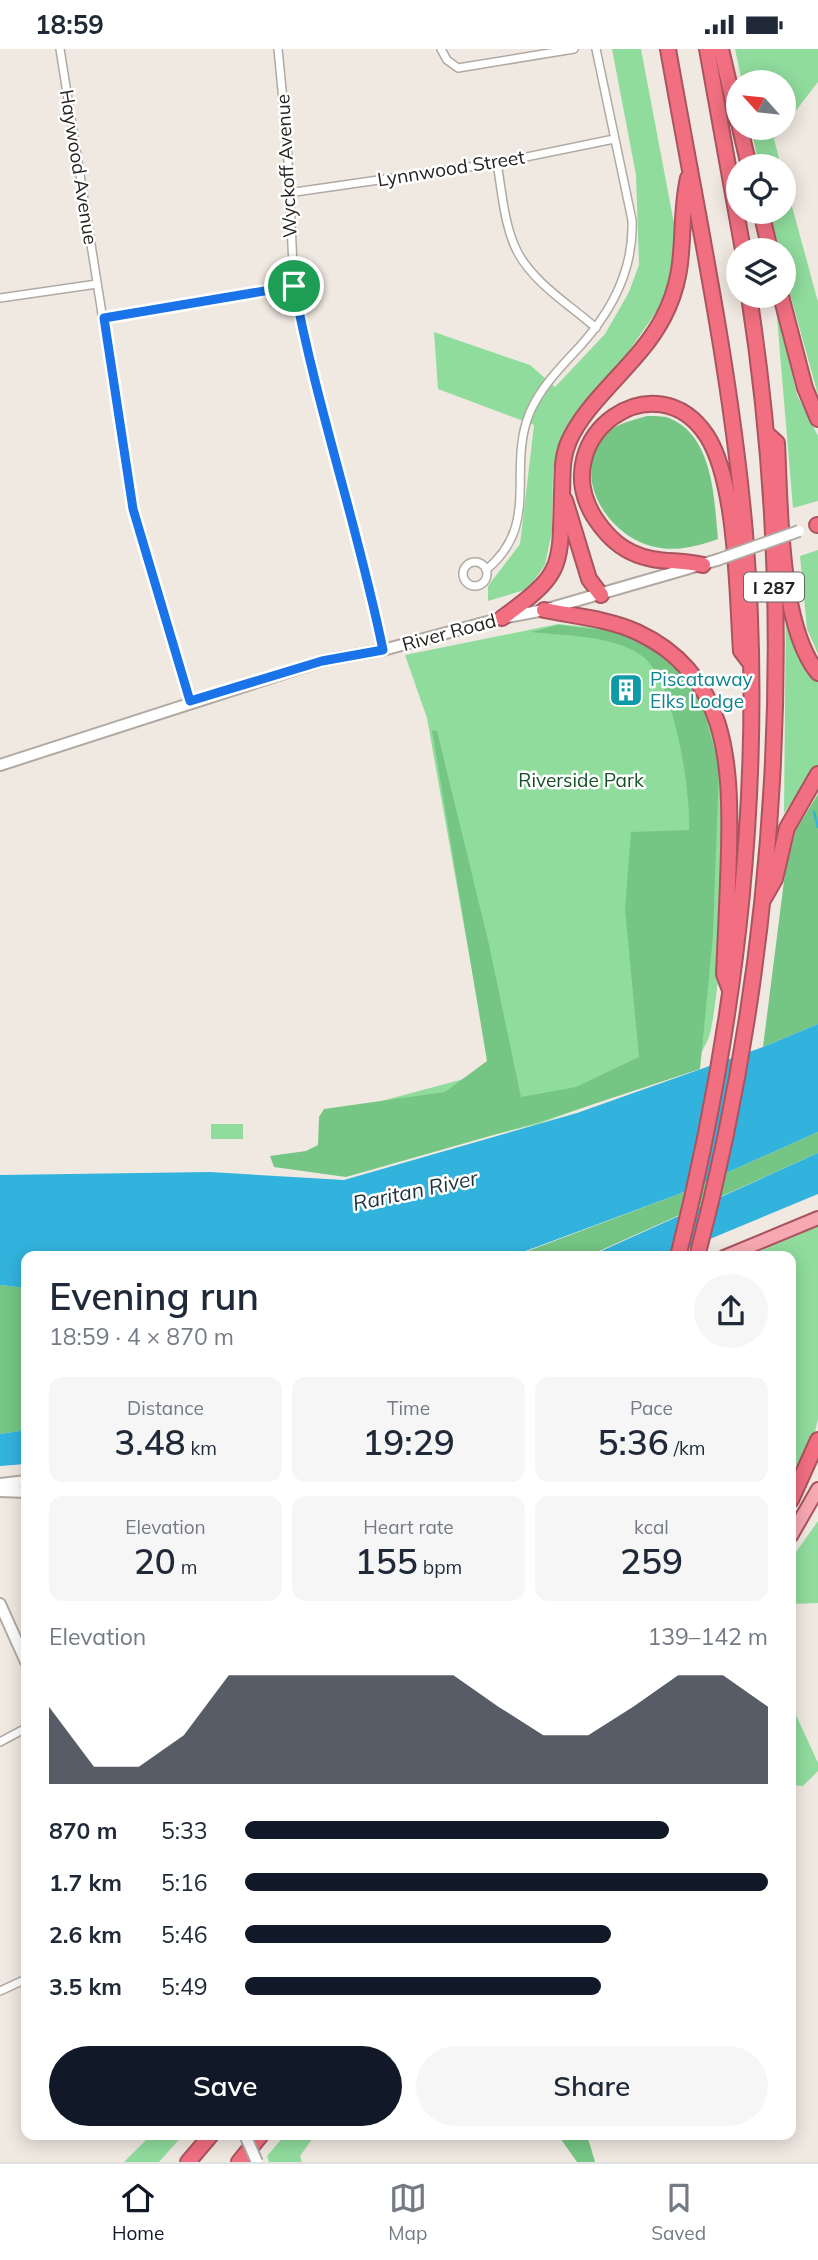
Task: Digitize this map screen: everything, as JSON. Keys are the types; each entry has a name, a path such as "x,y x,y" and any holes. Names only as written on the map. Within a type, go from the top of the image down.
{"highway":[{"name":"I 287","path":"668,49 738,470 752,665 748,831 732,995 700,1168 679,1251"},
{"path":"707,49 741,238"},
{"path":"721,49 726,71"},
{"path":"502,618 539,591 554,572 560,550 563,457 573,433 646,345 671,301 684,247 683,198 690,170"},
{"name":"I 287","path":"698,1251 719,1166 747,1015 761,904 774,678 774,569 766,433 751,308"},
{"path":"784,308 805,388 818,419"},
{"path":"710,563 663,563 629,551 605,533 589,508 582,479 586,450 599,428 620,412 645,404 672,408 696,424 713,448 722,475 729,513 741,651 752,665"},
{"path":"766,433 777,443 781,516 792,610 802,645 818,673"},
{"path":"562,492 589,579 601,595"},
{"path":"544,610 611,623 645,636 688,669 710,702 726,758 730,803 724,974 732,995"},
{"path":"761,904 775,879 790,820 818,774"},
{"path":"796,1489 818,1440"},
{"path":"188,2162 207,2140"},
{"path":"239,2162 257,2140"}],"main road":[{"path":"738,1251 818,1218"},
{"path":"796,1527 818,1489"}],"street":[{"name":"Haywood Avenue","path":"60,49 104,318"},
{"name":"Wyckoff Avenue","path":"278,49 287,141 294,286 312,373 371,591 383,650"},
{"path":"441,49 447,61 458,68 574,49"},
{"path":"486,570 508,549 517,527 524,434 532,408 544,386 596,328 615,299 628,269 633,243 632,220 596,49"},
{"name":"Lynnwood Street","path":"288,193 497,163 614,139"},
{"path":"497,163 510,232 517,251 538,279 596,328"},
{"path":"0,298 97,284"},
{"path":"190,701 133,509 104,318 294,286"},
{"name":"River Road","path":"0,765 190,701 322,661 383,650 601,595 710,563 818,524"},
{"path":"0,1484 21,1482"},
{"path":"0,1490 21,1492"},
{"path":"0,1604 21,1651"},
{"path":"0,1742 21,1731"},
{"path":"0,1991 21,1981"},
{"path":"247,2140 257,2162"}],"green space":[{"path":"612,49 641,49 676,234 672,267 661,305 629,351 565,431 553,470 552,531 545,565 528,589 488,601 488,586 520,544 534,425 438,389 434,332 530,365 555,387 605,334 629,292 639,265 636,175"},
{"path":"735,49 818,49 818,82 796,110 796,70 739,70"},
{"path":"754,140 774,140 778,154 756,154"},
{"path":"796,221 818,302 818,395 794,308 796,238 775,238 772,224 796,224"},
{"path":"776,308 797,395 818,436 818,501 793,508"},
{"path":"647,416 669,418 684,427 695,439 703,454 713,488 718,539 679,549 655,547 638,541 623,531 610,519 600,504 593,487 591,470 595,453 604,436 613,428"},
{"path":"818,550 818,654 807,629 800,556"},
{"path":"786,603 809,672 818,681 818,765 784,813"},
{"name":"Riverside Park","path":"558,624 596,628 597,625 629,636 670,662 693,686 702,701 712,729 719,768 724,861 720,957 708,1039 694,1067 538,1124 335,1173 329,1115 490,1072 427,718 405,655"},
{"path":"559,625 618,632 647,645 677,669 702,705 719,765 713,936 700,1069 539,1122 346,1177 274,1167 270,1156 306,1151 318,1145 319,1117 324,1109 445,1092 487,1061 432,730 437,731 488,940 521,1097 576,1087 639,1057 625,909 631,832 689,830 687,790 678,737 663,688 642,656 603,640 531,632"},
{"path":"818,794 818,1024 763,1047 785,873 796,830"},
{"path":"211,1124 243,1124 243,1139 211,1139"},
{"path":"818,1132 818,1153 599,1251 528,1251 679,1194"},
{"path":"818,1226 818,1419 813,1440 796,1474 796,1251 761,1251"},
{"path":"0,1285 21,1287 21,1431 0,1434"},
{"path":"818,1521 818,1603 796,1604 796,1552"},
{"path":"796,1715 818,1763 818,1771 803,1786 796,1785"},
{"path":"146,2140 179,2140 159,2162 124,2162"},
{"path":"281,2140 311,2140 300,2156 302,2162 269,2162 267,2156"},
{"path":"562,2140 588,2140 595,2162 577,2162"}],"water":[{"name":"Raritan River","path":"818,1024 818,1132 679,1194 525,1251 21,1251 21,1287 0,1285 0,1175 210,1172 344,1180 577,1113 763,1047"},
{"path":"818,1153 818,1194 681,1251 601,1251"},
{"path":"21,1431 21,1464 0,1466 0,1434"}],"waterway":[{"path":"814,812 818,827"}],"place":[{"name":"Piscataway Elks Lodge","path":"626,690"}],"route":[{"path":"294,286 312,373 371,591 383,650 322,661 190,701 133,509 104,318 294,286"}]}
